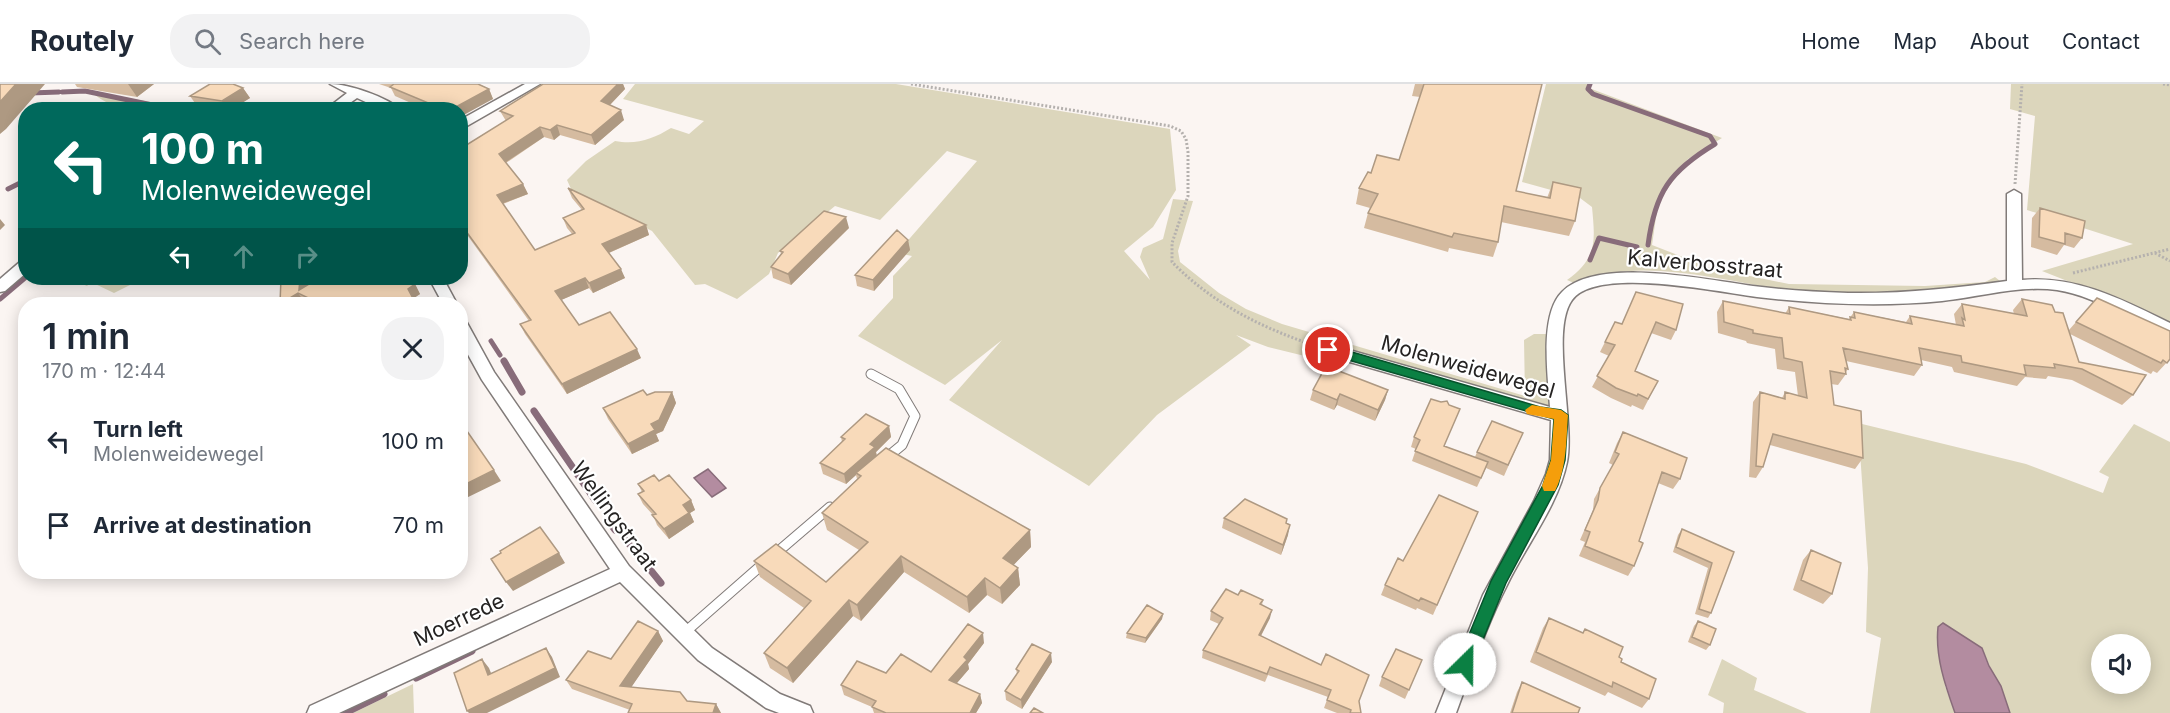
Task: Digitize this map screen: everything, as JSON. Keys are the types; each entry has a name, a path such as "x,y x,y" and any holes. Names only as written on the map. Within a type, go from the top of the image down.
{"street":[{"path":"336,84 378,102"},
{"path":"468,121 534,84"},
{"path":"343,102 357,92"},
{"path":"2014,194 2013,275 2016,285"},
{"path":"0,287 18,271"},
{"name":"Kalverbosstraat","path":"1446,713 1499,581 1550,485 1558,460 1561,415 1555,326 1566,295 1579,286 1608,279 1641,278 1765,292 1852,298 1938,297 2016,285 2041,284 2079,290 2170,330"},
{"name":"Wellingstraat","path":"468,340 488,376 622,572 683,634 736,676 773,700 803,713"},
{"name":"Molenweidewegel","path":"1328,350 1529,409 1561,415"},
{"name":"Moerrede","path":"317,713 622,572"}],"lane":[{"path":"871,374 899,389 915,416 902,445 876,468"},
{"path":"683,634 840,498"}],"path":[{"path":"911,84 1057,110 1170,126 1181,131 1186,139 1188,152 1188,196 1172,243 1172,262 1189,281 1242,315 1289,338 1328,350"},
{"path":"2014,194 2022,84"},
{"path":"2163,84 2170,85"},
{"path":"2041,284 2050,279 2170,249"},
{"path":"2155,253 2170,261"}],"shaded area":[{"path":"635,84 896,84 1170,129 1176,190 1153,227 1124,251 1150,280 1140,257 1143,248 1163,239 1173,199 1193,201 1178,251 1180,262 1219,293 1246,309 1282,324 1525,396 1524,340 1534,334 1550,334 1554,407 1328,345 1321,360 1268,347 1236,335 1251,345 1157,415 1089,486 949,400 1002,340 945,385 858,336 893,298 893,276 912,256 897,253 977,161 947,151 880,220 835,206 778,253 769,274 737,299 705,284 695,285 652,231 572,191 567,180 586,161 615,141 644,140 671,128 689,134 704,121 623,99"},
{"path":"1546,84 1591,84 1589,88 1722,138 1688,159 1658,203 1652,245 1711,268 1789,284 1925,286 1985,282 1995,277 2000,281 1986,287 1859,294 1787,290 1664,271 1603,274 1574,283 1567,280 1584,264 1592,248 1594,229 1592,207 1580,198 1522,182"},
{"path":"2011,84 2170,84 2170,325 2118,301 2042,271 2133,244 2027,210 2035,116 2010,109"},
{"path":"91,91 150,102 107,102"},
{"path":"97,285 130,285 114,293"},
{"path":"1858,423 2026,464 2103,493 2109,477 2099,472 2134,424 2170,442 2170,713 2010,713 1982,648 1945,686 1955,713 1870,713 1881,638 1866,632 1868,568"},
{"path":"708,469 726,488 712,497 694,478"},
{"path":"1943,623 1982,648 2001,686 2010,713 1955,713 1939,660 1938,627"},
{"path":"1722,659 1757,678 1754,690 1807,713 1723,713 1724,703 1708,695"},
{"path":"413,684 414,713 353,713"}],"building":[{"path":"0,84 16,84 0,102"},
{"path":"210,84 233,84 243,88 222,101 190,96"},
{"path":"394,84 478,84 489,89 465,102 426,102 390,87"},
{"path":"543,84 618,84 601,101 621,110 591,135 557,125 550,130 540,127 499,154 523,184 497,195 535,250 575,233 563,218 584,209 568,188 646,225 602,244 621,269 589,283 585,278 555,291 579,325 610,312 637,349 562,384 520,324 531,320 468,234 468,144 513,116 500,111"},
{"path":"1424,84 1542,84 1516,191 1550,198 1553,182 1581,188 1575,221 1504,206 1498,242 1454,233 1452,237 1368,213 1378,194 1359,188 1368,172 1371,173 1377,155 1399,160"},
{"path":"2040,208 2085,221 2082,238 2065,233 2065,244 2039,237"},
{"path":"824,211 846,217 788,274 771,267 783,252 780,251"},
{"path":"897,230 908,240 873,280 855,275"},
{"path":"281,285 299,285 299,290 307,285 414,285 408,289 412,297 306,297 298,293 291,297 280,297"},
{"path":"1636,292 1683,304 1676,330 1656,322 1635,371 1658,381 1648,399 1616,388 1597,376 1615,345 1605,342 1615,322 1622,324"},
{"path":"2097,298 2170,331 2170,359 2167,363 2163,360 2161,363 2076,322"},
{"path":"2022,299 2052,305 2055,312 2063,313 2079,362 2146,375 2133,395 2082,369 2054,364 2055,368 2024,365 2026,375 1962,362 1961,356 1919,348 1922,365 1843,348 1848,369 1845,368 1846,374 1830,371 1834,405 1861,411 1863,458 1773,434 1763,467 1756,466 1760,392 1785,399 1785,392 1807,398 1802,362 1784,358 1782,338 1753,333 1753,330 1724,322 1723,301 1790,314 1789,307 1851,320 1850,317 1855,318 1854,312 1912,324 1910,316 1964,326 1962,304 2027,316"},
{"path":"1326,366 1388,390 1378,410 1340,394 1337,400 1313,390"},
{"path":"643,390 647,395 655,392 672,392 659,420 651,424 655,430 628,444 603,408"},
{"path":"1431,399 1447,401 1449,405 1460,409 1444,446 1488,462 1481,478 1415,451 1420,440 1414,437"},
{"path":"866,414 889,426 870,444 875,447 844,474 820,463 845,439 841,437"},
{"path":"1492,421 1523,433 1508,465 1477,452"},
{"path":"1623,432 1687,458 1680,479 1662,472 1639,541 1643,543 1634,566 1585,546 1590,532 1585,530 1598,500 1600,488 1619,454 1615,452"},
{"path":"468,433 494,470 468,483"},
{"path":"886,448 1030,530 1003,558 1018,568 1000,588 985,578 967,597 901,556 857,605 849,600 787,668 764,653 811,601 754,561 776,544 826,582 868,542 822,513 861,476 856,473"},
{"path":"654,475 659,481 669,475 691,500 683,505 689,513 664,529 652,515 656,514 638,494 644,491 638,484"},
{"path":"1439,495 1478,512 1437,605 1421,598 1419,601 1385,585 1398,558 1403,561"},
{"path":"1245,499 1287,519 1286,523 1290,525 1283,545 1224,518"},
{"path":"540,527 559,553 506,582 491,559"},
{"path":"1682,529 1734,552 1711,613 1699,609 1712,563 1676,547"},
{"path":"1811,550 1841,563 1832,594 1801,580"},
{"path":"1226,589 1238,595 1241,590 1263,600 1260,604 1272,610 1259,635 1321,665 1326,654 1369,675 1359,701 1361,713 1350,713 1351,710 1327,700 1331,690 1270,667 1267,674 1203,650 1223,618 1211,611"},
{"path":"1147,605 1163,614 1146,638 1127,633"},
{"path":"1549,618 1583,633 1585,629 1623,647 1619,657 1622,659 1621,662 1656,679 1649,699 1613,682 1612,687 1536,652"},
{"path":"638,621 658,631 620,686 680,692 687,701 716,704 713,713 628,713 632,704 566,680 588,651 611,659"},
{"path":"1698,621 1716,629 1710,645 1692,637"},
{"path":"968,624 983,633 964,657 967,660 949,680 980,694 970,713 886,713 872,707 876,701 841,685 857,661 886,673 901,654 931,672"},
{"path":"1032,644 1051,653 1021,700 1005,691 1019,671 1016,669"},
{"path":"546,648 555,668 467,711 454,673 482,659 488,675"},
{"path":"1396,649 1422,660 1409,690 1382,677"},
{"path":"1522,682 1580,708 1578,713 1512,713"},
{"path":"1034,708 1043,713 1030,713"}],"waterway":[{"path":"1590,84 1588,89 1593,94 1710,136 1715,144 1687,164 1667,185 1655,211 1648,245"},
{"path":"62,92 85,91 138,102"},
{"path":"30,93 59,92"},
{"path":"8,189 18,184"},
{"path":"1590,260 1599,238 1637,247"},
{"path":"0,299 18,284"},
{"path":"491,341 500,355"},
{"path":"504,361 522,392"},
{"path":"534,411 595,500"},
{"path":"609,522 615,530"},
{"path":"624,538 629,544"},
{"path":"640,557 661,583"},
{"path":"416,678 472,651"},
{"path":"345,713 384,694"}],"slow traffic":[{"path":"1532,410 1561,415 1558,460 1550,486"}],"route":[{"path":"1328,350 1540,412 1561,415 1558,460 1550,485 1499,581 1465,664"}]}
